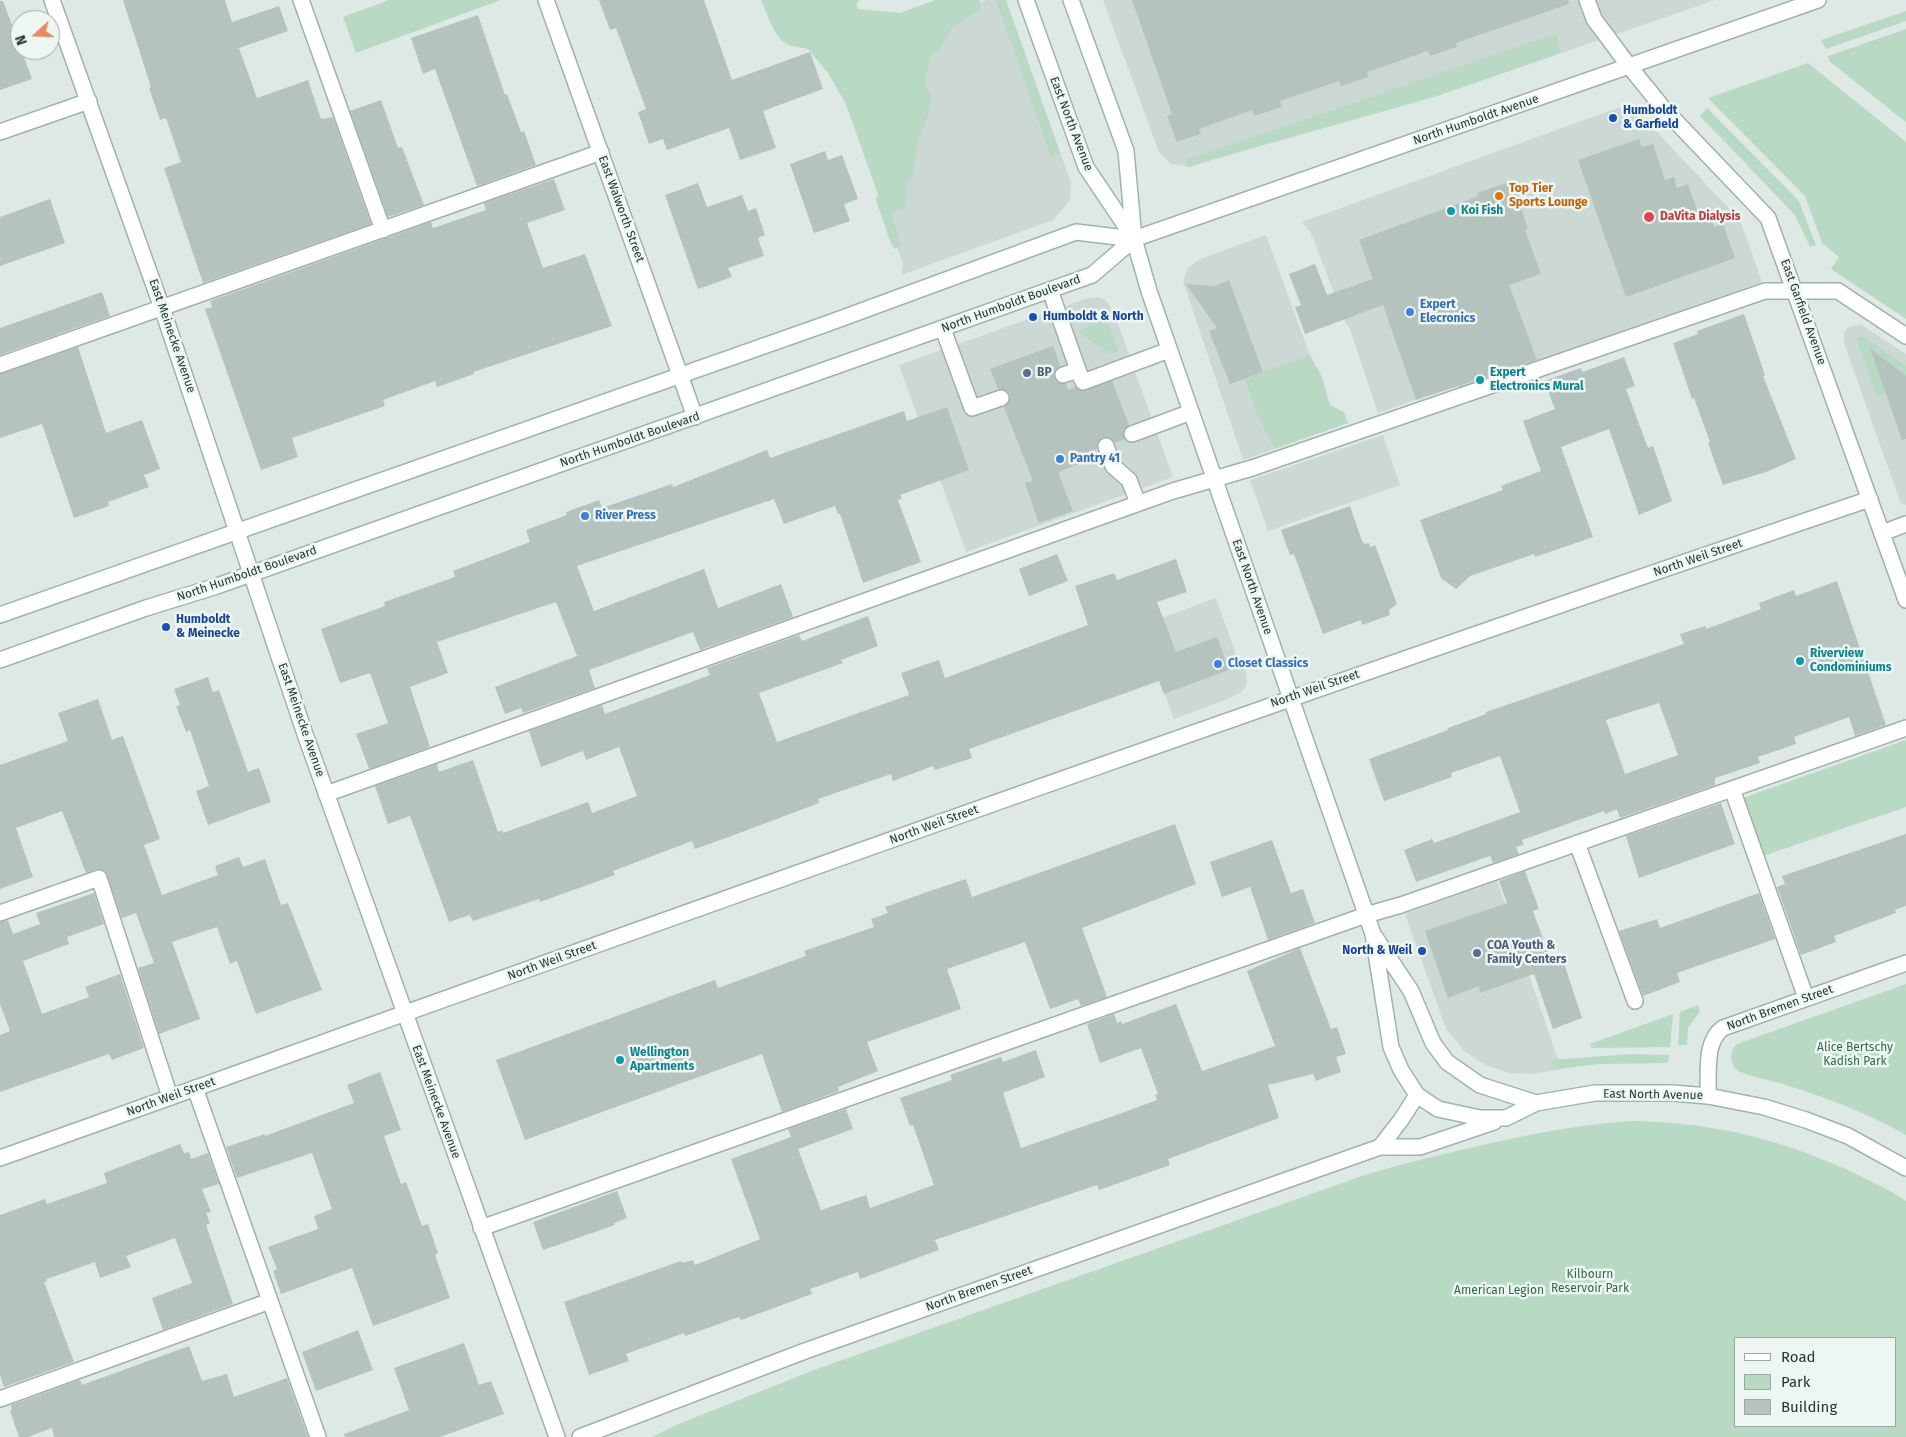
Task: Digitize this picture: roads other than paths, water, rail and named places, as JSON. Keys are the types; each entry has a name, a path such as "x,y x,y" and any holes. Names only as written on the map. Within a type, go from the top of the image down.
{"street":[{"name":"East Meinecke Avenue","path":"52,0 162,308 250,574 326,794 557,1437"},
{"path":"301,0 383,230"},
{"name":"East Walworth Street","path":"546,0 696,418"},
{"name":"East North Avenue","path":"1026,0 1086,167 1134,239"},
{"name":"East North Avenue","path":"1071,0 1126,151 1134,239 1169,350 1373,934 1391,1046 1401,1070 1417,1095 1438,1109 1463,1116 1506,1118 1536,1104 1615,1092 1708,1096 1764,1107 1806,1120 1848,1136 1906,1168"},
{"name":"East Garfield Avenue","path":"1587,0 1594,19 1663,108 1768,218 1796,291 1906,600"},
{"name":"North Humboldt Avenue","path":"1134,239 1818,0"},
{"path":"0,132 89,101"},
{"path":"0,365 600,152"},
{"path":"0,615 680,375 1076,232 1134,239"},
{"name":"North Humboldt Boulevard","path":"0,660 696,418 1092,275 1134,239"},
{"path":"1050,290 1082,379"},
{"path":"326,794 1138,503 1214,480 1760,292 1838,291 1906,336"},
{"path":"943,329 972,408 1001,398"},
{"path":"1063,375 1082,379 1169,350"},
{"path":"1132,434 1191,412"},
{"path":"1106,446 1113,466 1129,480 1138,503"},
{"name":"North Weil Street","path":"0,1158 1290,698 1870,499"},
{"path":"1882,533 1906,524"},
{"path":"481,1228 1366,915 1401,905 1906,728"},
{"path":"1732,789 1806,998"},
{"path":"1577,843 1635,1001"},
{"path":"0,913 99,878 170,1097"},
{"name":"East North Avenue","path":"1373,934 1411,992 1433,1043 1447,1062 1480,1084 1536,1104"},
{"name":"North Bremen Street","path":"1708,1096 1711,1045 1715,1034 1733,1024 1906,963"},
{"path":"195,1088 318,1437"},
{"path":"1380,1147 1417,1095"},
{"path":"1380,1147 1420,1147 1506,1118"},
{"name":"North Bremen Street","path":"580,1437 805,1351 1380,1147"},
{"path":"0,1399 270,1301"}],"place":[{"name":"Humboldt & Garfield","path":"1613,118"},
{"name":"Top Tier Sports Lounge","path":"1499,196"},
{"name":"Koi Fish","path":"1451,211"},
{"name":"DaVita Dialysis","path":"1649,217"},
{"name":"Expert Elecronics","path":"1410,312"},
{"name":"Humboldt & North","path":"1033,317"},
{"name":"BP","path":"1027,373"},
{"name":"Expert Electronics Mural","path":"1480,380"},
{"name":"Pantry 41","path":"1060,459"},
{"name":"River Press","path":"585,516"},
{"name":"Humboldt & Meinecke","path":"166,627"},
{"name":"Riverview Condominiums","path":"1800,661"},
{"name":"Closet Classics","path":"1218,664"},
{"name":"North & Weil","path":"1422,951"},
{"name":"COA Youth & Family Centers","path":"1477,953"},
{"name":"Wellington Apartments","path":"620,1060"}],"park label":[{"name":"Alice Bertschy Kadish Park","path":"1855,1055"},
{"name":"Kilbourn Reservoir Park","path":"1590,1282"},
{"name":"American Legion","path":"1499,1291"}]}
